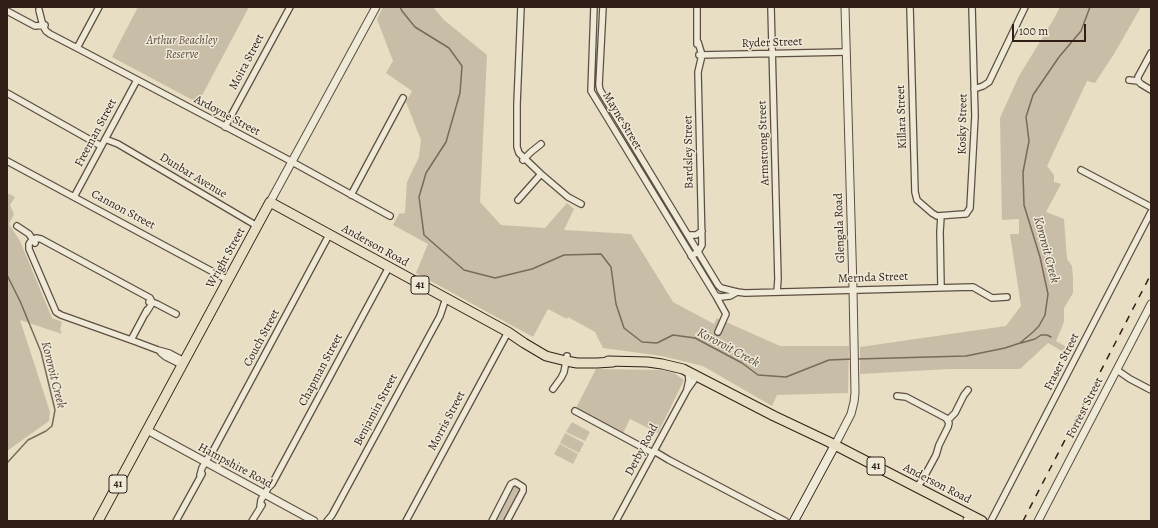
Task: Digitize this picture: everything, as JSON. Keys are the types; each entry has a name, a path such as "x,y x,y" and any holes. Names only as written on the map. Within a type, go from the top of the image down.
{"main road":[{"name":"Wright Street","path":"98,521 270,202"},
{"name":"Anderson Road","path":"270,202 510,333 537,351 551,357 566,359 613,362 648,362 677,367 774,416 804,429 834,448 982,521"},
{"path":"794,521 834,448"},
{"name":"Anderson Road","path":"916,489 968,521"}],"street":[{"path":"78,48 98,7"},
{"name":"Moira Street","path":"225,127 290,7"},
{"name":"Wright Street","path":"270,202 376,7"},
{"path":"521,7 513,146 516,153 568,198 581,204"},
{"name":"Mayne Street","path":"594,7 591,91 726,314 718,332"},
{"name":"Mayne Street","path":"603,7 600,90 713,277 721,288 736,292"},
{"name":"Bardsley Street","path":"697,7 697,49 700,56 697,63 702,231 702,245 698,252"},
{"name":"Armstrong Street","path":"771,7 779,292"},
{"name":"Glengala Road","path":"834,448 851,414 854,402 855,380 845,7"},
{"name":"Killara Street","path":"910,7 915,192 917,200 932,213 939,216"},
{"name":"Kosky Street","path":"939,216 966,214 970,208 974,130 972,7"},
{"path":"974,86 987,84 991,80 1025,7"},
{"name":"Ardoyne Street","path":"38,9 43,23 54,36 292,162 390,216"},
{"path":"7,11 29,23 43,23"},
{"name":"Ryder Street","path":"700,56 846,52"},
{"path":"1138,81 1138,77 1151,53"},
{"name":"Freeman Street","path":"74,196 137,80"},
{"path":"1129,80 1138,81 1140,84 1151,90"},
{"path":"7,93 101,146"},
{"path":"351,195 403,98"},
{"name":"Dunbar Avenue","path":"106,137 257,226"},
{"path":"524,159 541,144"},
{"name":"Cannon Street","path":"7,161 228,280"},
{"path":"1081,170 1151,207"},
{"path":"518,200 539,172"},
{"path":"653,194 661,190"},
{"name":"Fraser Street","path":"991,521 1151,212"},
{"path":"939,216 941,287"},
{"path":"17,226 29,234 34,241"},
{"path":"688,236 696,235 702,231"},
{"name":"Couch Street","path":"176,521 200,475 205,470 213,451 330,235"},
{"path":"34,241 43,241 144,295 150,302 176,314"},
{"path":"34,241 31,252 56,312 158,350 166,357 183,363"},
{"path":"690,256 698,252"},
{"name":"Chapman Street","path":"252,521 260,506 264,502 266,495 271,490 272,484 389,267"},
{"path":"706,281 713,277"},
{"name":"Mernda Street","path":"736,292 973,287 992,298 1007,297"},
{"path":"716,296 730,296 736,292"},
{"name":"Benjamin Street","path":"327,521 331,518 448,300"},
{"path":"133,340 137,328 146,313 150,302"},
{"name":"Forrest Street","path":"1038,521 1151,304"},
{"name":"Morris Street","path":"406,521 510,333"},
{"path":"553,389 562,376 565,369 566,359"},
{"name":"Derby Road","path":"687,390 688,372"},
{"path":"1116,372 1151,390"},
{"name":"Derby Road","path":"616,521 687,390 697,376"},
{"path":"916,489 936,455 939,444 948,426 948,420 955,413 968,390"},
{"path":"897,396 906,397 948,420"},
{"path":"575,411 785,521"},
{"name":"Hampshire Road","path":"147,430 314,521"},
{"path":"492,521 511,484 515,482 523,487 523,491 508,521"}],"green space":[{"name":"Arthur Beachley Reserve","path":"138,7 249,7 198,103 112,57"},
{"path":"383,7 433,7 444,20 487,55 480,202 501,225 545,228 567,203 574,209 564,230 631,234 673,302 714,324 717,318 780,346 849,346 848,393 777,395 772,406 703,366 662,356 603,348 595,332 568,317 567,319 548,309 533,337 416,273 428,244 393,225 399,214 405,213 407,182 419,157 421,140 406,102 412,91 386,73 393,61 377,19"},
{"path":"1060,7 1141,7 1114,54 1095,83 1087,81 1047,166 1054,175 1054,182 1061,184 1046,212 1064,219 1067,259 1072,266 1073,279 1073,293 1064,308 1064,322 1056,341 1070,349 1067,354 1048,343 1020,369 948,369 860,374 860,347 1006,326 1021,306 1010,234 1019,234 1019,219 1002,220 1000,118 1019,76"},
{"path":"7,193 15,197 10,205 14,214 9,224 20,241 52,318 62,322 60,329 62,334 20,320 50,412 49,421 7,451"},
{"path":"596,369 660,370 674,373 684,380 658,433 630,419 623,433 576,408"},
{"path":"572,422 590,432 585,441 566,432"},
{"path":"565,433 584,443 579,453 560,443"},
{"path":"560,444 578,454 573,464 554,454"},
{"path":"516,485 521,490 505,521 495,521 513,487"}],"waterway":[{"name":"Kororoit Creek","path":"400,7 415,27 449,48 462,66 460,93 446,142 426,173 419,197 424,235 464,270 495,278 532,269 564,255 601,254 611,267 616,304 624,328 642,342 657,343 673,335 695,338 742,363 758,375 786,377 829,360 853,359"},
{"name":"Kororoit Creek","path":"857,359 966,356 1005,348 1020,343 1039,326 1045,315 1048,294 1040,257 1024,205 1023,172 1029,141 1026,117 1033,95 1059,57 1081,31 1090,7"},
{"name":"Kororoit Creek","path":"7,275 20,301 41,352 55,410 52,426 46,431 28,440 7,463"},
{"path":"1021,343 1035,339 1041,335 1051,337"}],"railway":[{"path":"1023,521 1151,274"}]}
